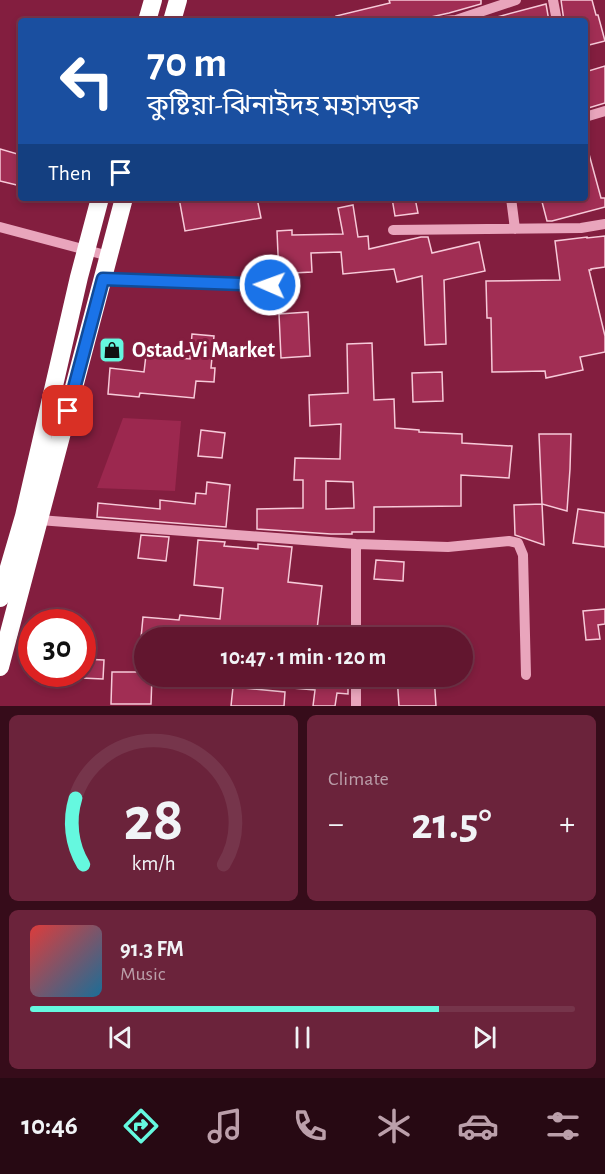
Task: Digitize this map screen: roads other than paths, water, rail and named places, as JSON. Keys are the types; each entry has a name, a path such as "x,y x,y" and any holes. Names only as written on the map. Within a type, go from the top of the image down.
{"highway":[{"path":"148,18 153,0"},
{"path":"173,18 178,0"},
{"path":"0,598 24,516 99,201"},
{"path":"0,667 123,201"}],"street":[{"path":"462,18 516,0"},
{"path":"553,0 556,18"},
{"path":"588,116 605,111"},
{"path":"511,201 515,229"},
{"path":"393,230 581,228 605,224"},
{"path":"0,227 109,256"},
{"path":"103,279 270,285"},
{"path":"39,520 356,544 448,547 509,541 518,543 523,555 526,675"},
{"path":"356,544 356,627"},
{"path":"356,687 356,706"}],"place":[{"name":"Ostad-Vi Market","path":"112,350"}]}
